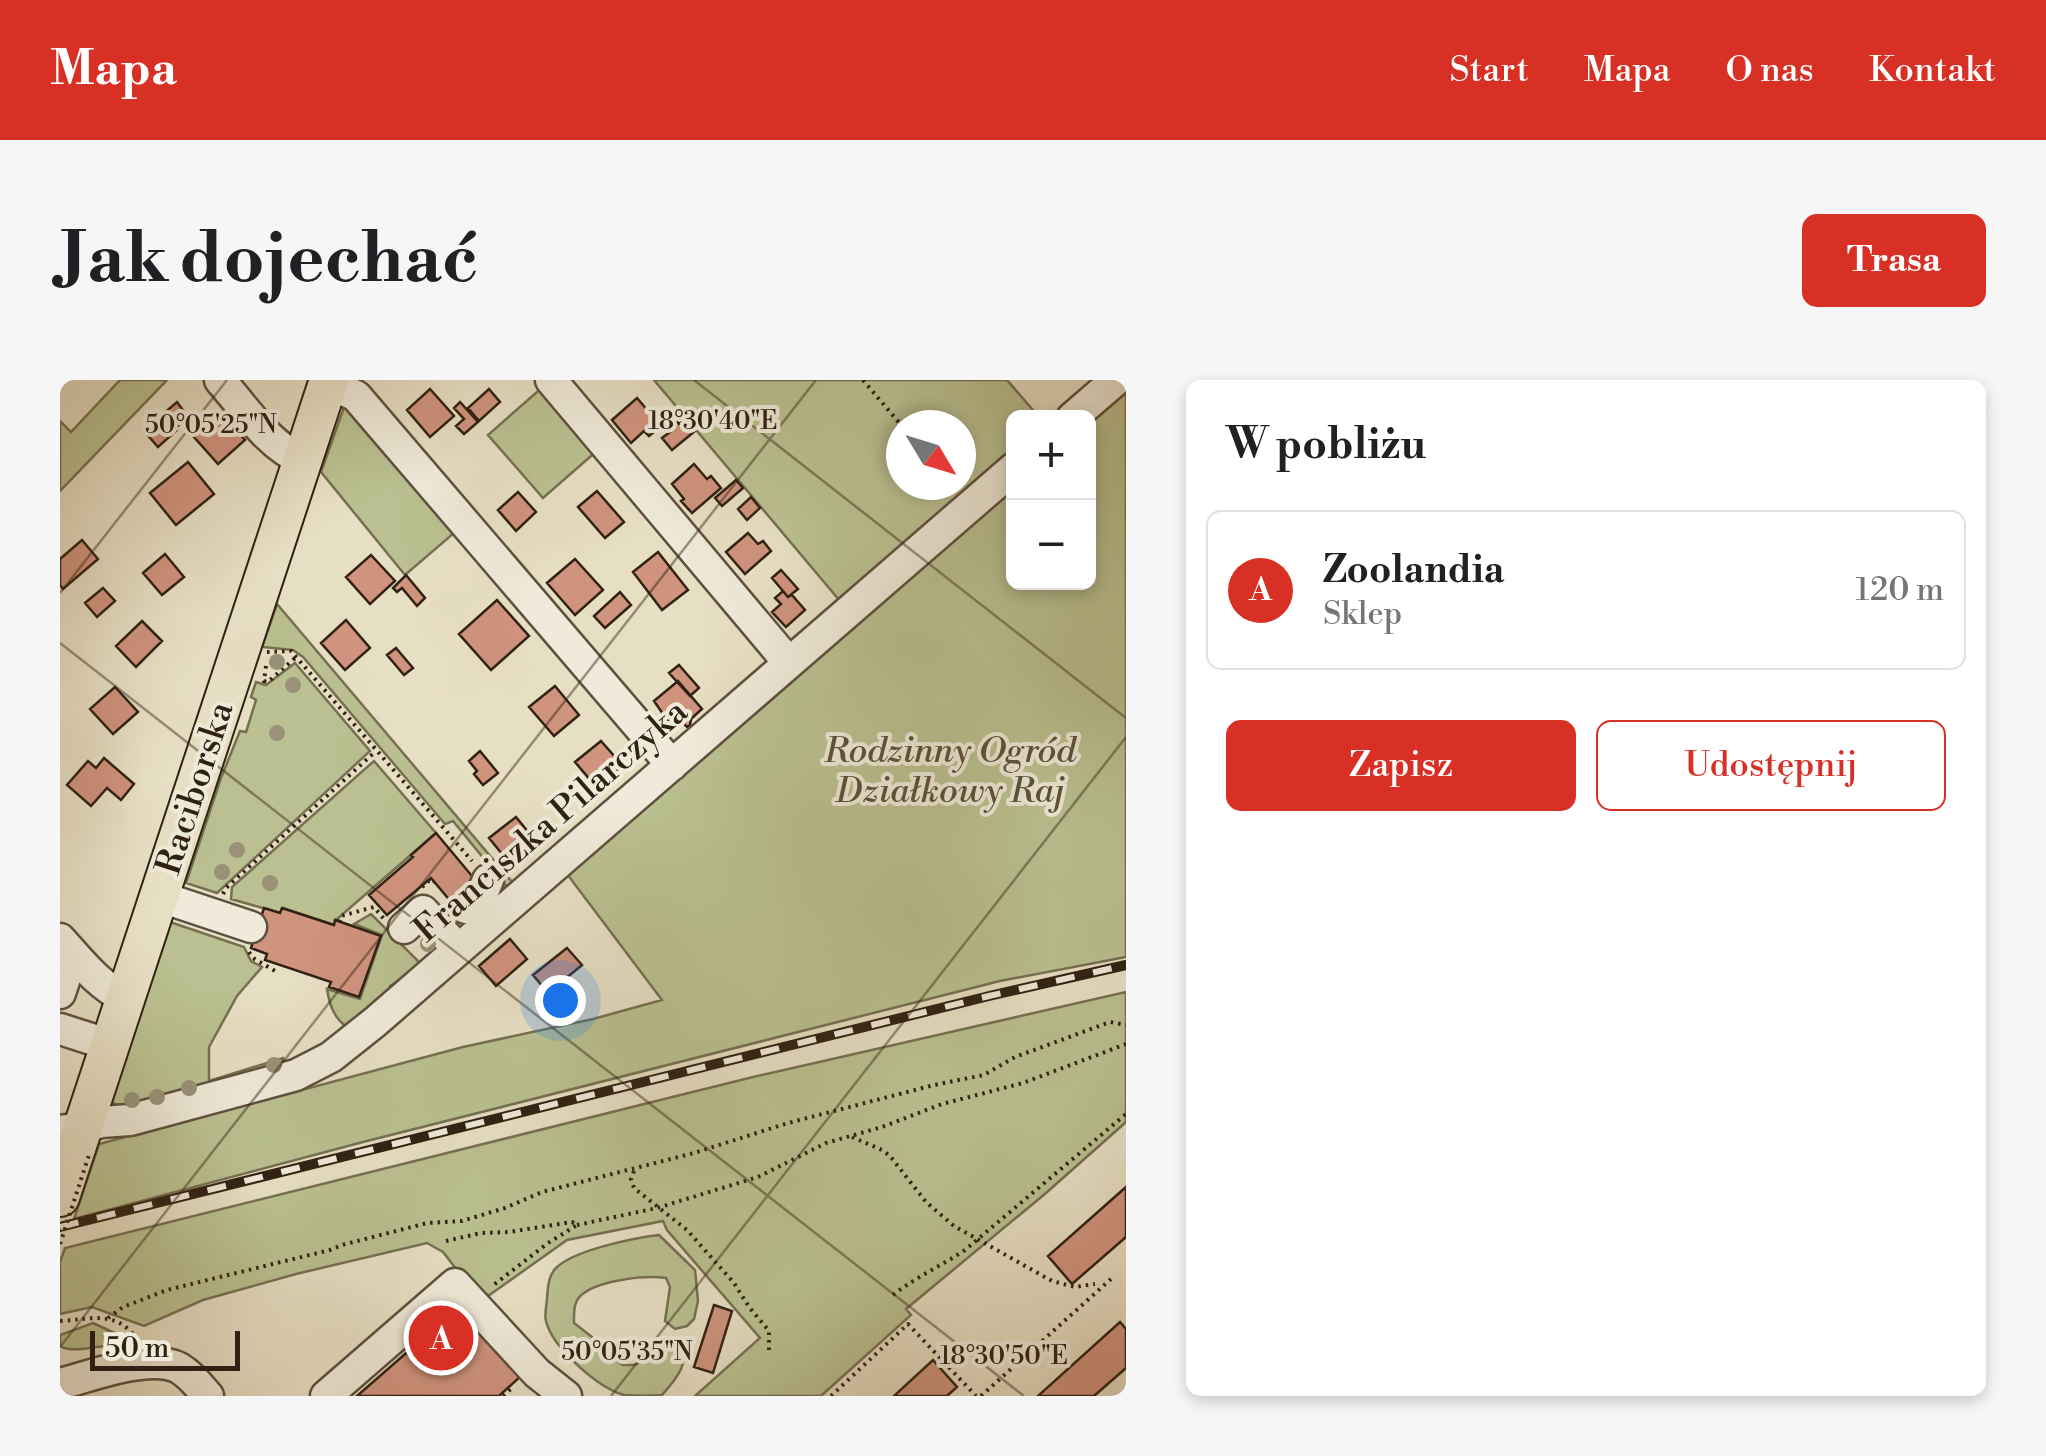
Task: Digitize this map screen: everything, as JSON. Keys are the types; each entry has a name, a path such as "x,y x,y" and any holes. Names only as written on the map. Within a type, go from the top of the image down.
{"main road":[{"name":"Raciborska","path":"60,1196 329,381"}],"street":[{"path":"220,380 274,441 303,460"},
{"path":"551,380 789,663"},
{"path":"1081,410 1116,380"},
{"path":"329,381 356,396 672,765"},
{"name":"Franciszka Pilarczyka","path":"77,1140 101,1122 130,1120 315,1067 340,1038 374,1022 458,950 484,899 672,765 1006,475"},
{"path":"173,900 251,927"},
{"path":"404,928 423,910 458,950"},
{"path":"60,938 93,976 125,998"},
{"path":"60,972 65,978 60,993"},
{"path":"60,1029 110,1045"},
{"path":"326,1396 455,1284 537,1373 566,1396"},
{"path":"60,1384 157,1363 185,1372 208,1396"}],"path":[{"path":"863,380 888,410"},
{"path":"281,652 290,651 296,657 376,751 484,899"},
{"path":"269,652 264,681 268,682 296,657"},
{"path":"216,915 226,888 376,751"},
{"path":"340,922 341,916 374,907"},
{"path":"108,1318 122,1307 167,1290 427,1223 462,1221 542,1192 846,1107 984,1075 1014,1057 1110,1022 1126,1026"},
{"path":"473,1302 548,1242 577,1225 658,1208 758,1177 826,1142 942,1104 1023,1083 1126,1044"},
{"path":"894,1295 978,1239 1126,1114"},
{"path":"850,1136 890,1156 935,1212 954,1226 1052,1281 1075,1287 1095,1284"},
{"path":"60,1244 77,1140"},
{"path":"635,1169 634,1188 687,1230 734,1282 769,1331 768,1354"},
{"path":"446,1241 481,1233 572,1222 577,1225"},
{"path":"830,1396 908,1324 978,1396 1111,1279"},
{"path":"60,1321 108,1318 129,1328 140,1343"}],"green space":[{"path":"120,380 167,380 60,491 60,421 71,432"},
{"path":"654,380 1007,380 1033,410 1006,410 1006,459 976,487 976,410 886,410 886,500 962,500 840,601"},
{"name":"Rodzinny Ogród Działkowy Raj","path":"1126,384 1126,957 1000,981 74,1219 99,1144 463,1047 662,1000 564,870 1006,487 1006,590 1096,590 1096,411"},
{"path":"545,385 599,449 543,498 488,435"},
{"path":"347,399 461,527 405,575 321,472"},
{"path":"277,604 513,883 502,898 495,895 498,886 503,892 507,887 453,821 445,824 303,657 293,650 262,647"},
{"path":"295,663 370,751 217,893 186,883 221,778 240,731 246,732 256,700 251,697 256,682 266,685"},
{"path":"374,761 436,833 334,925 283,908 280,913 231,899 232,887"},
{"path":"371,914 424,967 410,982 405,976 390,986 395,994 352,1031 334,1013 327,989 360,999 382,935 354,924"},
{"path":"170,922 244,947 251,961 262,967 237,996 209,1047 209,1081 283,1058 287,1073 152,1109 112,1102"},
{"path":"1126,992 1126,1122 906,1309 911,1315 821,1396 695,1396 760,1338 663,1221 567,1240 481,1301 443,1252 427,1243 203,1300 144,1326 92,1307 60,1314 60,1262 65,1248 753,1077"},
{"path":"659,1235 695,1270 698,1301 694,1319 687,1326 675,1329 665,1321 670,1287 666,1278 636,1278 601,1285 580,1296 575,1306 574,1323 596,1340 600,1351 623,1365 652,1357 663,1340 679,1341 683,1363 662,1395 624,1395 589,1375 557,1343 545,1318 549,1282 556,1268 590,1250"},
{"path":"93,1323 121,1336 111,1346 60,1346 60,1335"}],"building":[{"path":"430,389 454,416 430,437 407,410"},
{"path":"489,389 500,402 479,421 468,408"},
{"path":"637,398 661,426 649,436 644,431 631,443 612,420"},
{"path":"177,402 188,417 174,429 162,415"},
{"path":"460,402 478,422 464,434 456,426 464,419 454,408"},
{"path":"221,412 245,440 218,464 194,437"},
{"path":"162,415 176,431 158,447 144,431"},
{"path":"686,419 695,431 672,450 662,438 674,429 671,425 676,420 679,424"},
{"path":"188,462 214,494 176,525 150,493"},
{"path":"694,464 721,488 692,513 672,484"},
{"path":"736,480 743,488 722,506 715,498"},
{"path":"597,491 624,522 605,538 578,507"},
{"path":"518,492 536,512 516,531 498,510"},
{"path":"751,497 760,508 747,520 738,509"},
{"path":"748,533 771,551 745,574 726,552"},
{"path":"82,540 98,559 63,589 60,559"},
{"path":"658,552 688,590 662,610 633,572"},
{"path":"165,554 184,577 162,595 143,573"},
{"path":"371,555 395,581 370,604 346,577"},
{"path":"575,559 603,590 575,615 547,583"},
{"path":"781,570 798,589 788,597 772,578"},
{"path":"406,575 425,598 417,606 402,588 397,592 393,588"},
{"path":"103,588 115,601 97,617 85,603"},
{"path":"783,591 805,610 786,627 772,612 781,604 775,598"},
{"path":"620,592 631,605 605,628 594,616"},
{"path":"497,600 529,636 491,670 459,634"},
{"path":"346,620 370,648 345,670 321,643"},
{"path":"142,621 162,641 136,667 116,646"},
{"path":"396,648 413,668 404,675 387,655"},
{"path":"679,665 699,688 690,696 669,673"},
{"path":"678,681 702,709 690,725 683,723 674,730 654,701"},
{"path":"555,686 579,715 554,736 529,707"},
{"path":"115,687 138,712 113,734 90,709"},
{"path":"601,741 623,766 597,788 575,762"},
{"path":"480,751 498,773 483,785 469,761"},
{"path":"104,758 134,784 121,800 107,788 91,806 67,785 88,761 96,768"},
{"path":"516,817 534,839 507,860 489,838"},
{"path":"436,833 477,882 452,903 431,878 387,915 369,895"},
{"path":"264,908 280,913 282,908 334,925 335,920 381,936 359,997 329,987 331,982 265,960 267,954 251,948"},
{"path":"510,939 527,959 496,986 479,966"},
{"path":"567,948 582,965 548,993 533,975"},
{"path":"1126,1187 1126,1237 1072,1284 1048,1256"},
{"path":"714,1305 732,1311 713,1373 694,1367"},
{"path":"460,1306 521,1376 499,1396 357,1396"},
{"path":"1120,1322 1126,1329 1126,1368 1094,1396 1038,1396"},
{"path":"933,1360 957,1387 947,1396 894,1396"}],"railway":[{"path":"60,1227 1126,965"}],"place":[{"name":"Zoolandia","path":"441,1338"}]}
